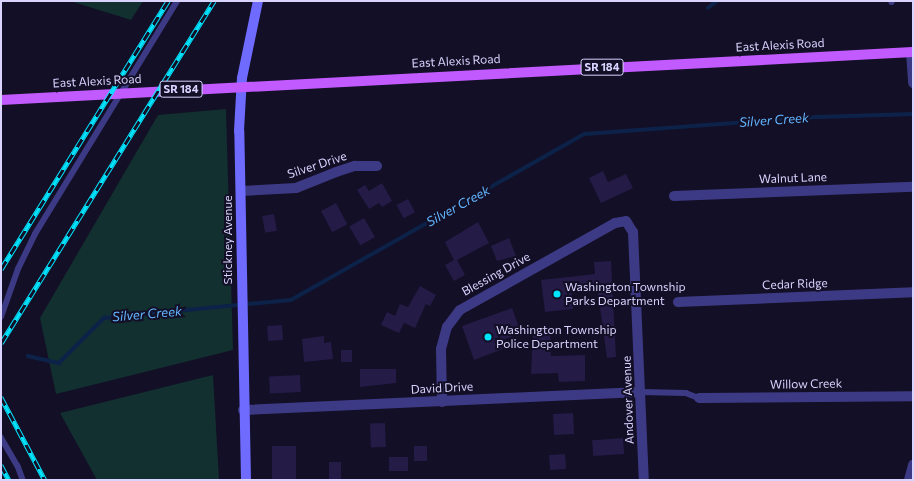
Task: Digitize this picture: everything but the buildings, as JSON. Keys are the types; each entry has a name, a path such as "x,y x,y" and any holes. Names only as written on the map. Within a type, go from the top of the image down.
{"main road":[{"name":"East Alexis Road","path":"1,100 292,83 912,52"}],"street":[{"name":"Stickney Avenue","path":"246,480 241,285 241,83 258,1"},
{"path":"912,52 913,84"},
{"name":"Silver Drive","path":"240,191 296,188 336,172 356,166 377,166"},
{"name":"Walnut Lane","path":"674,196 913,187"},
{"name":"Blessing Drive","path":"442,402 441,348 447,327 460,310 615,223 626,220 630,224"},
{"name":"Andover Avenue","path":"630,224 633,232 644,480"},
{"name":"Cedar Ridge","path":"678,302 913,292"},
{"name":"David Drive","path":"244,410 641,392"},
{"name":"Willow Creek","path":"699,398 913,396"},
{"path":"909,480 913,465"}],"lane":[{"path":"1,317 18,269 35,234 178,1"},
{"path":"641,392 686,393 699,398"},
{"path":"1,437 23,480"}],"green space":[{"path":"70,1 143,1 131,20"},
{"path":"226,109 233,350 56,394 40,318 158,115"},
{"path":"213,375 219,480 97,480 60,413"}],"waterway":[{"path":"708,8 717,1"},
{"name":"Silver Creek","path":"28,356 59,363 104,318 291,300 585,134 818,117 913,114"}],"railway":[{"path":"1,269 168,1"},
{"path":"1,343 214,1"},
{"path":"1,397 45,480"},
{"path":"1,465 9,480"}],"place":[{"name":"Washington Township Parks Department","path":"557,294"},
{"name":"Washington Township Police Department","path":"488,337"}]}
